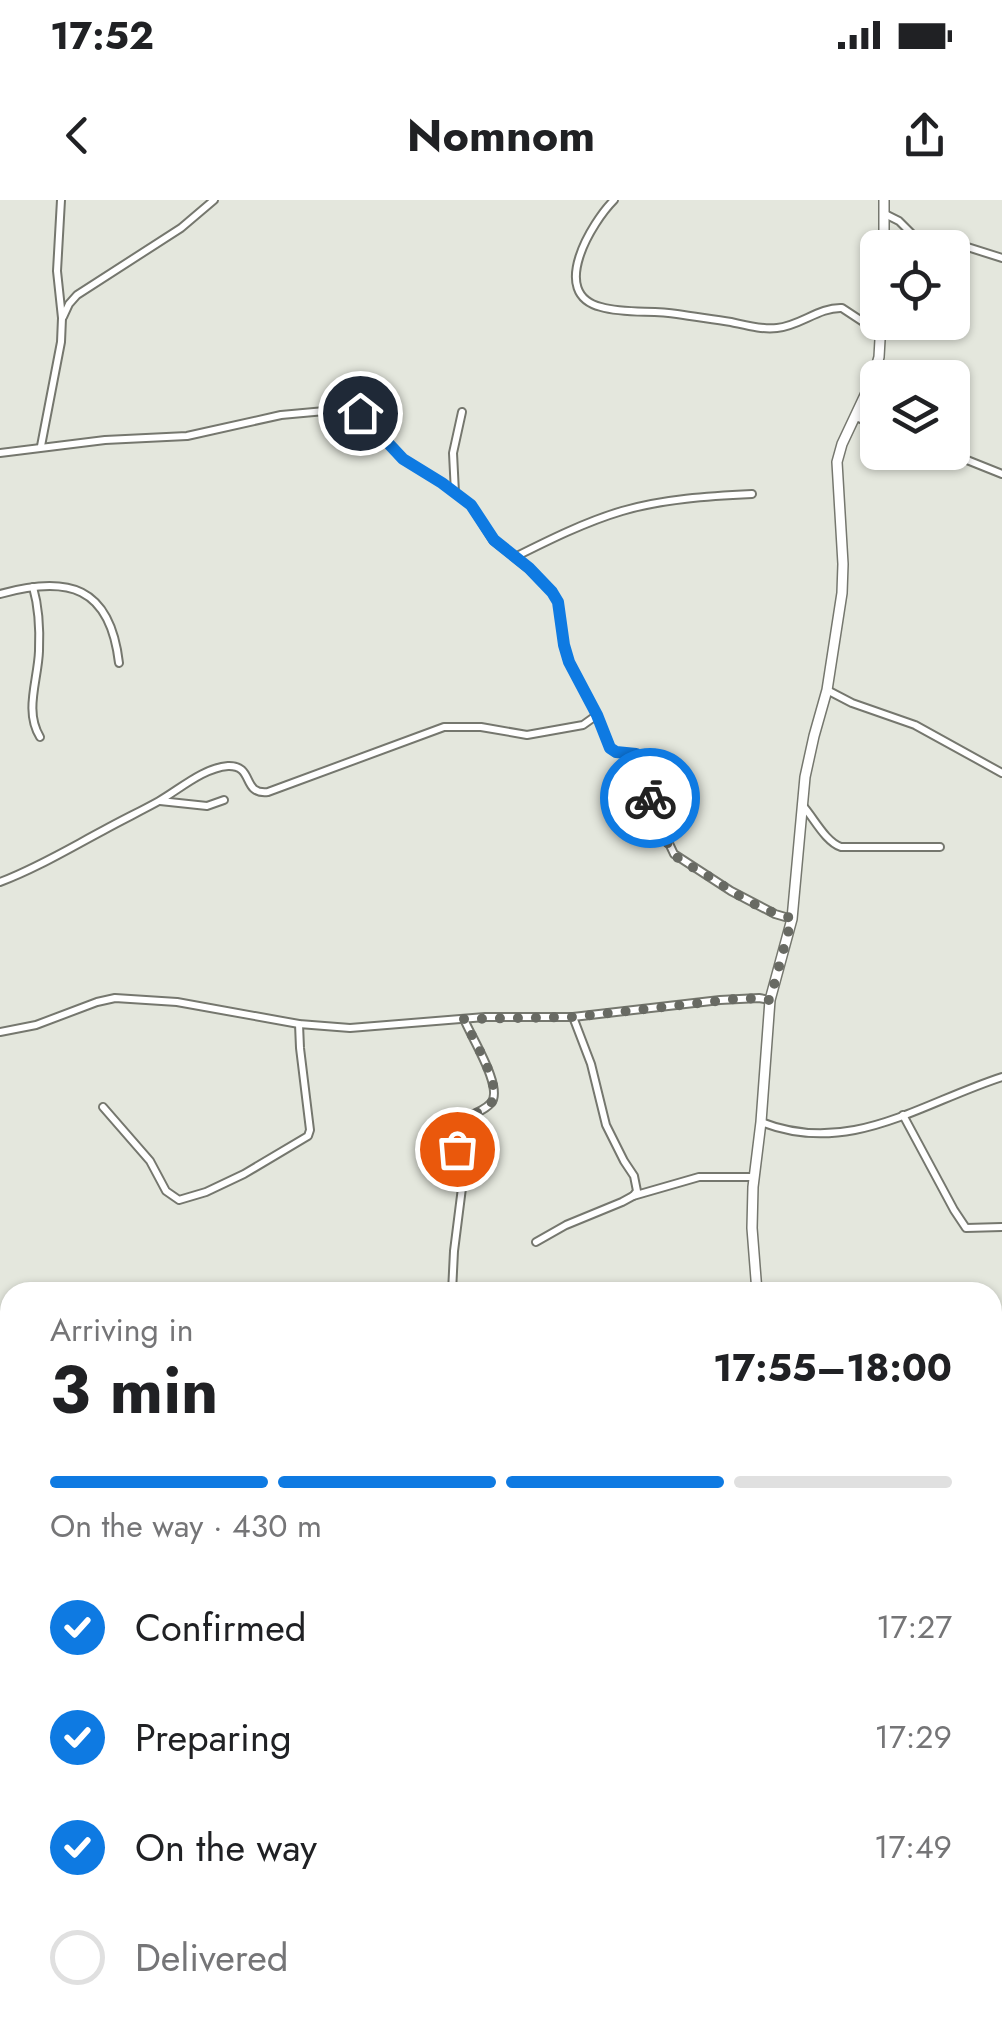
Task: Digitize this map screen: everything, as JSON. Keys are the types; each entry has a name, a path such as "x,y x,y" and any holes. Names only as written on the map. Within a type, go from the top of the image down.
{"street":[{"path":"41,446 62,318 56,272 61,200"},
{"path":"62,318 77,295 181,228 214,200"},
{"path":"614,200 594,226 574,272 575,284 598,307 656,311 768,328 792,325 834,308 860,317"},
{"path":"884,200 885,230"},
{"path":"885,214 899,221 917,239 958,244 1002,258"},
{"path":"757,1282 752,1228 754,1177 770,1000 792,918 805,778 827,690 842,593 838,462 842,444 873,378 880,340"},
{"path":"0,453 41,446 187,436 280,415 354,411 368,420 403,459 471,505 487,532 542,582 558,602 569,662 610,748 636,754 641,760 647,772 652,806 674,854 730,892 792,918"},
{"path":"455,494 453,453 462,412"},
{"path":"856,417 860,419"},
{"path":"970,461 1002,474"},
{"path":"514,557 623,511 704,497 752,494"},
{"path":"0,594 33,586 83,591 99,607 114,635 120,663"},
{"path":"33,586 39,652 31,711 40,737"},
{"path":"827,690 915,725 1002,773"},
{"path":"0,882 222,767 238,767 245,772 252,790 268,792 444,727 481,727 527,735 583,725 597,715"},
{"path":"159,801 208,806 224,800"},
{"path":"803,806 827,840 841,847 940,847"},
{"path":"0,1032 36,1025 115,998 176,1002 299,1024 350,1028 464,1019 573,1017 745,998 770,1000"},
{"path":"573,1017 592,1064 606,1125 637,1184 633,1196"},
{"path":"452,1282 464,1172 451,1127 488,1106 495,1096 485,1062 464,1019"},
{"path":"103,1107 150,1161 172,1197 179,1200 206,1192 308,1136 299,1024"},
{"path":"761,1122 782,1130 864,1130 1002,1077"},
{"path":"903,1115 966,1228 1002,1228"},
{"path":"536,1242 633,1196 699,1177 754,1177"}],"way so far":[{"path":"457,1149 450,1134 454,1122 479,1112 495,1096 485,1062 464,1019 573,1017 745,998 770,1000 792,918 730,892 680,860 650,798"}],"route":[{"path":"360,413 403,459 471,505 494,540 552,592 558,602 569,662 610,748 636,754 647,772 650,798"}]}
